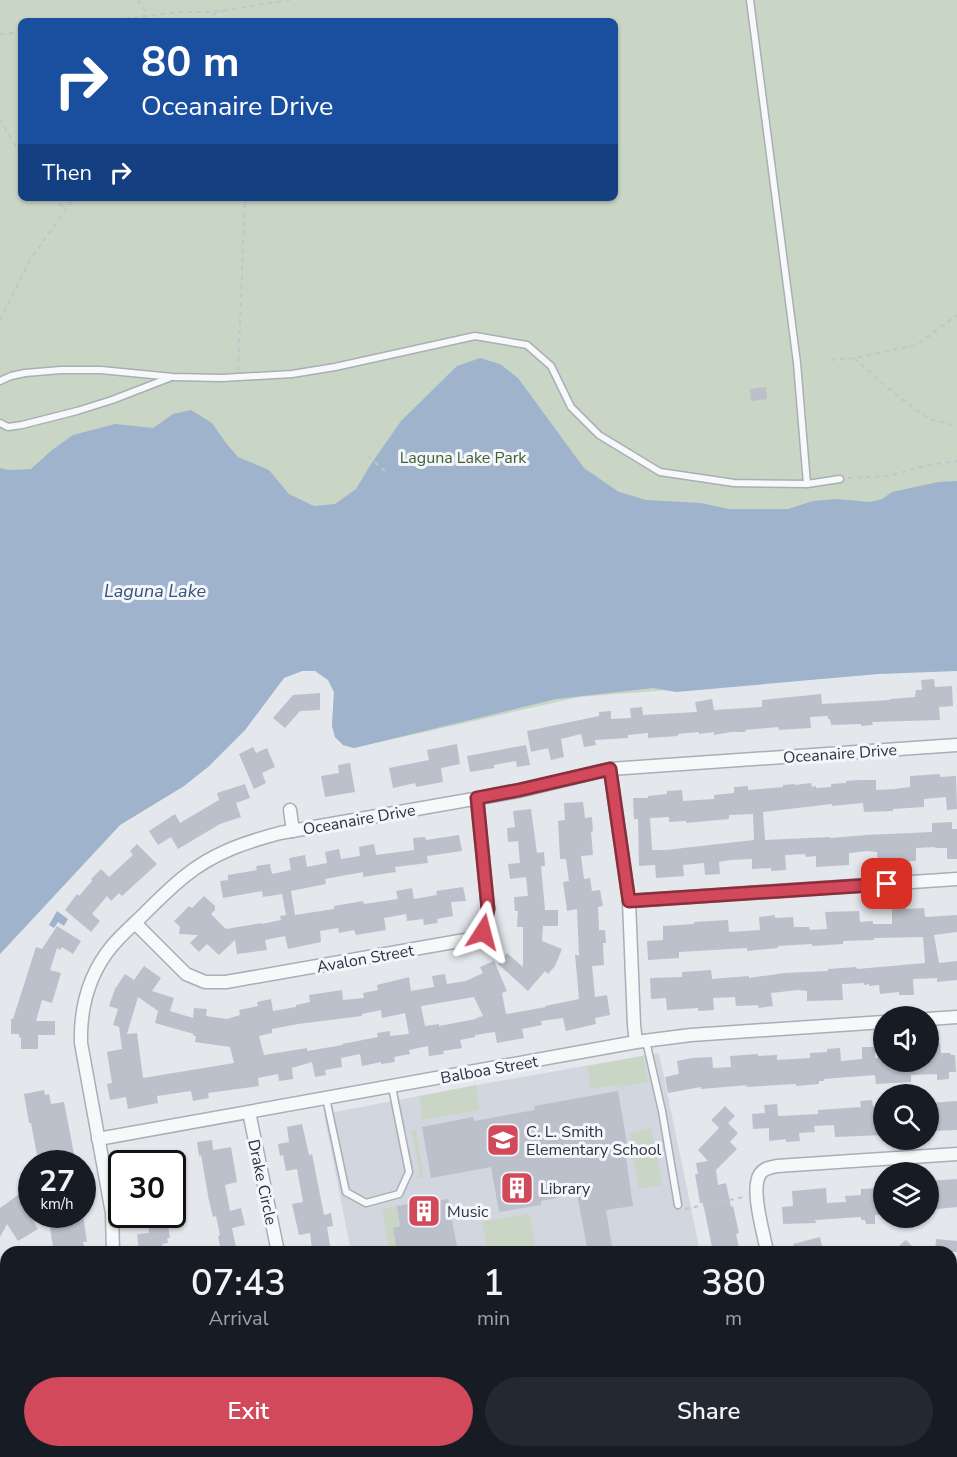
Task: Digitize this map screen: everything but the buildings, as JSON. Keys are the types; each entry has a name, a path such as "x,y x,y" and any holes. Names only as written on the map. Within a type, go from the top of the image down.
{"street":[{"name":"Oceanaire Drive","path":"113,1246 112,1213 82,1050 81,1017 87,992 98,967 112,946 180,880 208,860 231,848 294,831 519,790 610,769 957,745"},
{"path":"610,769 629,901 634,1025 641,1042"},
{"name":"Avalon Street","path":"135,923 186,974 205,982 226,982 465,940 483,932 488,909 477,798"},
{"path":"290,810 294,831"},
{"path":"629,901 957,879"},
{"path":"939,1018 957,1017"},
{"name":"Balboa Street","path":"98,1139 641,1042 691,1035 873,1023"},
{"name":"Drake Circle","path":"249,1112 277,1246"},
{"path":"766,1246 756,1186 762,1172 768,1168 957,1155"}],"lane":[{"path":"750,0 797,363 807,484"},
{"path":"0,381 25,373 61,370 101,370 173,377 238,378 292,374 334,368 475,336 527,345 551,366 571,407 599,435 660,472 734,483 807,484 840,479"},
{"path":"0,423 8,427 22,425 77,411 173,377"},
{"path":"641,1042 662,1111 678,1205"},
{"path":"327,1098 346,1192 366,1203 399,1194 410,1172 392,1087"}],"path":[{"path":"138,0 148,16"},
{"path":"132,18 180,12 212,12 290,0"},
{"path":"208,18 236,7"},
{"path":"0,34 18,32"},
{"path":"0,119 18,151"},
{"path":"56,201 66,210"},
{"path":"0,320 30,260 72,201"},
{"path":"238,378 245,201"},
{"path":"831,360 854,358 917,345 957,315"},
{"path":"854,358 896,395 929,418 957,426"},
{"path":"368,456 386,472"},
{"path":"840,479 888,476 929,465 957,461"},
{"path":"678,1205 679,1211 756,1195"}],"shaded area":[{"name":"C. L. Smith Elementary School","path":"659,1053 699,1246 350,1246 324,1114"}],"green space":[{"name":"Laguna Lake Park","path":"0,0 957,0 957,670 579,697 354,748 343,745 335,737 332,726 334,692 328,680 316,671 302,671 284,678 245,730 208,767 184,786 120,825 0,954"},
{"path":"643,1056 648,1082 616,1088 615,1085 591,1089 587,1066"},
{"path":"476,1085 479,1110 422,1120 420,1096"},
{"path":"651,1128 662,1185 639,1189 629,1133"},
{"path":"411,1130 416,1130 424,1177 419,1178 419,1167"},
{"path":"397,1206 400,1226 393,1228 396,1246 388,1246 382,1209"},
{"path":"530,1214 535,1246 487,1246 482,1222"}],"water":[{"name":"Laguna Lake","path":"480,358 500,364 518,378 584,468 619,492 646,500 701,503 729,509 788,509 813,501 837,499 870,502 882,499 892,492 938,482 957,481 957,671 878,674 676,692 653,688 556,699 354,748 343,745 335,737 332,726 334,692 328,680 315,671 302,671 284,678 245,730 208,767 184,786 120,825 0,954 0,468 31,469 73,435 115,424 153,428 173,414 191,410 212,423 238,457 269,470 289,494 314,506 335,504 356,489 401,421 457,366"},
{"path":"57,911 68,919 64,926 58,922 54,928 49,925"}],"place":[{"name":"C. L. Smith Elementary School","path":"503,1140"},
{"name":"Library","path":"517,1188"},
{"name":"Music","path":"424,1211"}],"route":[{"path":"483,932 488,909 477,798 610,769 629,901 887,884"}]}
